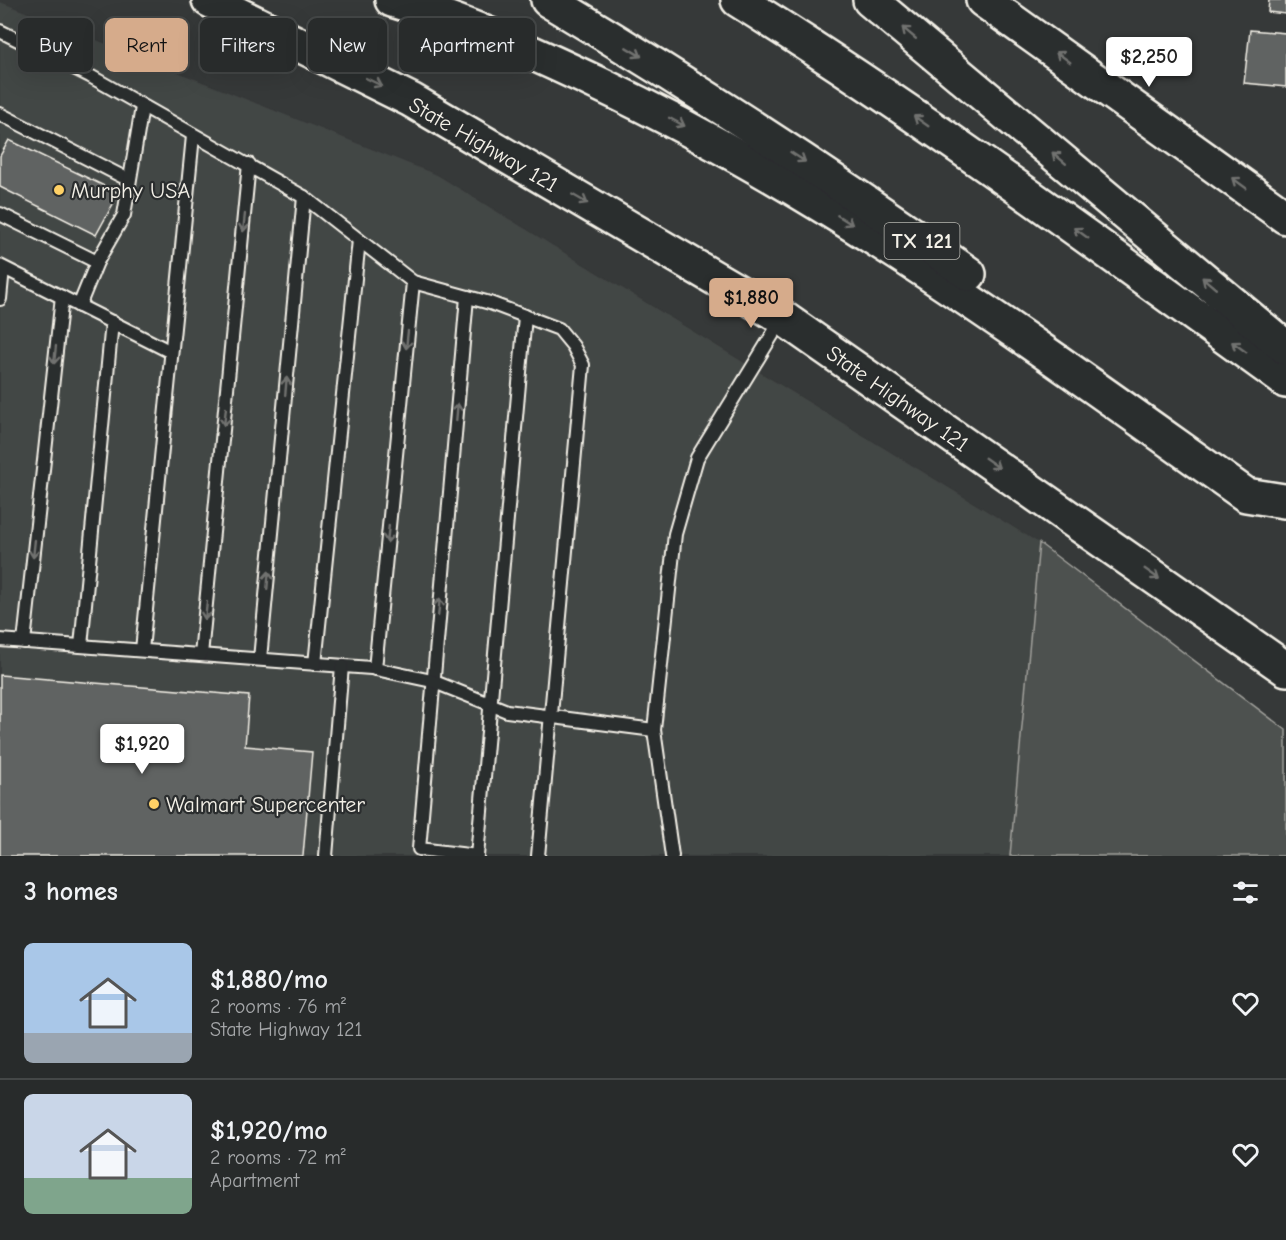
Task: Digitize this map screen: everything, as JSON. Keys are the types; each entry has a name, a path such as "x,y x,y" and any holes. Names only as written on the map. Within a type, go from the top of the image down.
{"main road":[{"name":"State Highway 121","path":"209,0 411,100 783,318 1286,669"},
{"path":"392,0 527,49 652,109 764,168 968,298 1246,495 1285,501"},
{"name":"TX 121","path":"548,0 673,75 881,211 1285,501"},
{"path":"738,0 836,61 924,122 1286,381"},
{"path":"870,0 1286,348"},
{"path":"983,0 1286,218"}],"lane":[{"path":"0,31 90,76 304,197 413,282 467,297 559,329 573,346 583,364 553,717 538,856"},
{"path":"79,306 97,262 124,215 142,106"},
{"path":"0,114 129,180"},
{"path":"142,650 193,136"},
{"path":"201,655 249,164"},
{"path":"260,659 304,197"},
{"path":"0,214 97,262"},
{"path":"315,664 359,240"},
{"path":"0,299 1,267 171,352"},
{"path":"375,669 413,282"},
{"path":"24,642 62,297"},
{"path":"467,297 433,665 419,849 478,856 525,316"},
{"path":"672,856 654,730 675,534 697,458 783,318"},
{"path":"81,646 112,322"},
{"path":"0,640 375,669 432,681 507,711 654,730"},
{"path":"326,856 342,666"}],"shaded area":[{"path":"0,2 40,18 18,18 18,72 93,72 93,39 105,44 105,72 177,72 437,175 1039,543 1010,856 0,856"},
{"path":"1039,543 1286,730 1286,856 1010,856"}],"building":[{"path":"1269,0 1286,0 1286,14 1268,12"},
{"path":"1250,30 1286,33 1286,87 1244,83"},
{"name":"Murphy USA","path":"9,140 119,193 96,235 0,187 0,156"},
{"name":"Walmart Supercenter","path":"0,675 249,696 245,746 312,752 303,856 0,856"}],"place":[{"name":"Murphy USA","path":"59,190"},
{"name":"Walmart Supercenter","path":"154,804"}]}
